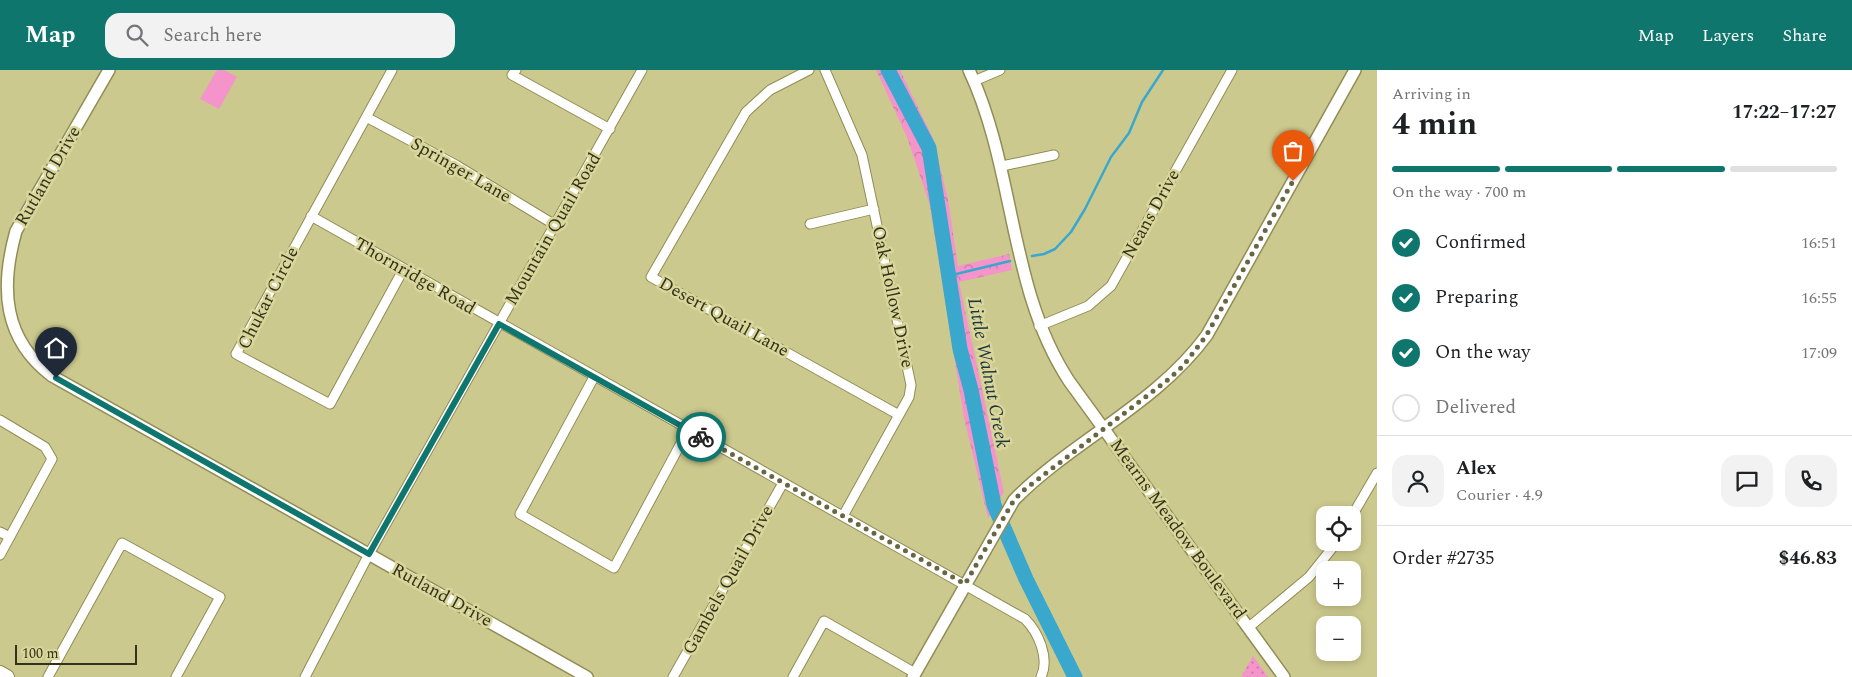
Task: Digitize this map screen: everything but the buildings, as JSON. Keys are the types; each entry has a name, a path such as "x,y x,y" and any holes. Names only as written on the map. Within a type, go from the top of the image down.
{"main road":[{"path":"0,673 7,677"}],"street":[{"name":"Rutland Drive","path":"109,70 10,245 5,258 2,286 5,309 12,329 28,354 52,376 587,677"},
{"name":"Chukar Circle","path":"392,70 236,354 330,404 403,270"},
{"path":"516,70 512,76 610,129"},
{"name":"Mountain Quail Road","path":"305,677 369,554 642,70"},
{"name":"Desert Quail Lane","path":"809,70 770,90 746,112 651,276 899,415"},
{"name":"Oak Hollow Drive","path":"825,70 862,155 910,378 909,397 843,516"},
{"name":"Mearns Meadow Boulevard","path":"969,70 994,137 1002,166 1028,293 1039,326 1059,365 1284,677"},
{"path":"974,81 1000,70"},
{"name":"Neans Drive","path":"1039,326 1088,306 1110,286 1232,70"},
{"path":"793,677 824,621 914,675 1014,500 1036,480 1169,379 1183,366 1206,336 1355,70"},
{"name":"Springer Lane","path":"366,116 456,165 555,225"},
{"path":"1002,166 1054,155"},
{"path":"810,224 874,209"},
{"name":"Thornridge Road","path":"311,216 403,270 1025,619 1031,626 1043,655 1044,668 1041,677"},
{"path":"594,377 520,514 614,568 688,430"},
{"path":"0,420 45,448 51,456 51,463 0,555"},
{"path":"1358,506 1377,473"},
{"name":"Gambels Quail Drive","path":"673,677 783,483"},
{"path":"0,532 10,537"},
{"path":"48,677 122,543 220,597 176,677"},
{"path":"1249,627 1309,577 1330,551"}],"green space":[{"path":"217,70 224,70 237,77 219,109 200,99"},
{"path":"876,70 900,70 933,138 948,199 958,266 1009,254 1012,270 959,282 1004,492 988,518 964,418 930,206 907,137"},
{"path":"1253,656 1268,677 1241,677"}],"waterway":[{"name":"Little Walnut Creek","path":"888,70 929,148 960,349 971,390 994,505 1026,579 1075,677"},
{"path":"1032,256 1044,254 1055,249 1071,232 1085,209 1111,157 1129,133 1142,102 1163,70"},
{"path":"948,276 1010,261"}],"way so far":[{"path":"701,437 965,584 1014,500 1036,480 1169,379 1195,352 1206,336 1293,181"}],"route":[{"path":"56,378 369,554 499,324 701,437"}]}
